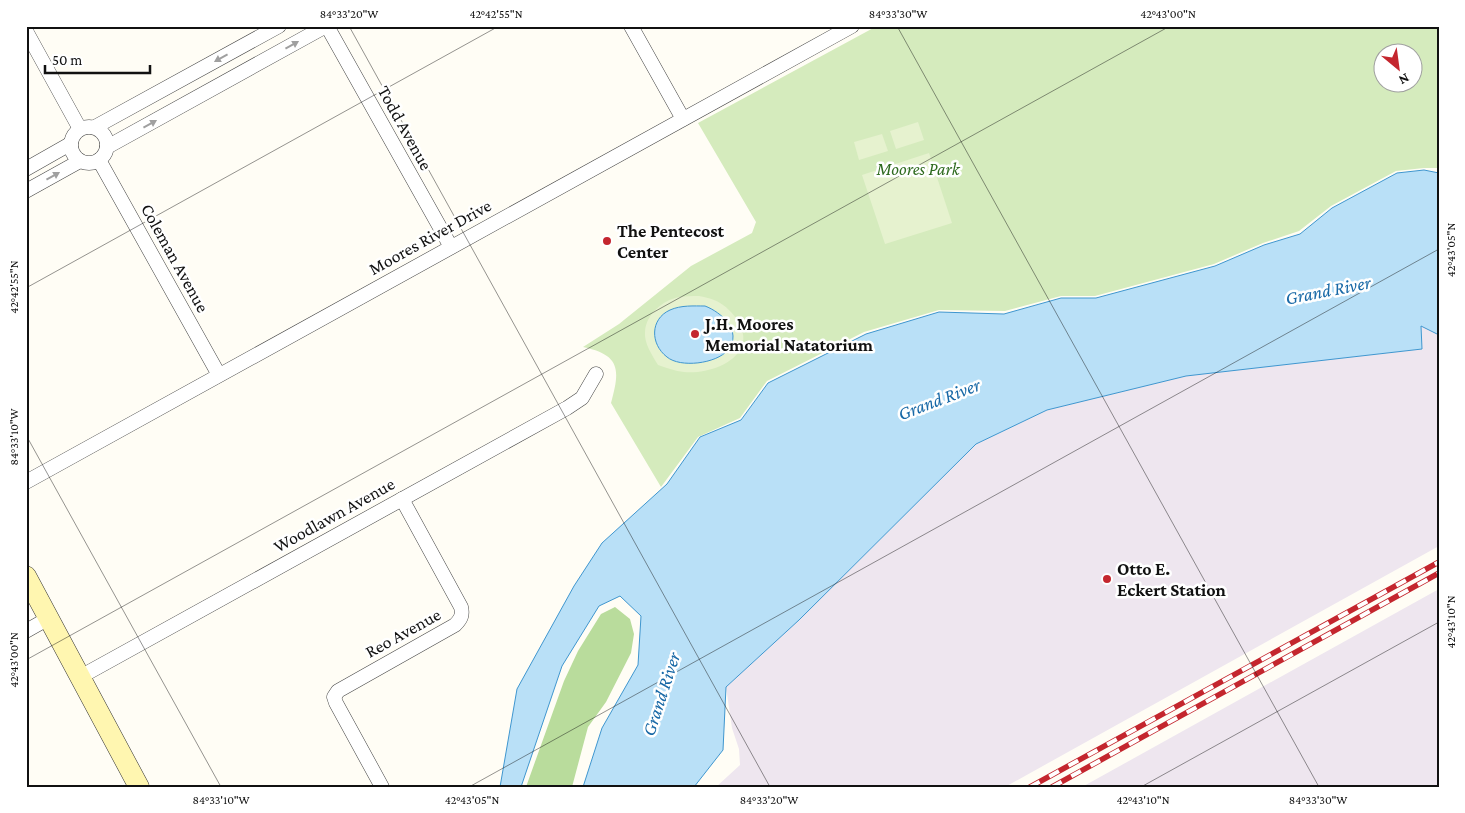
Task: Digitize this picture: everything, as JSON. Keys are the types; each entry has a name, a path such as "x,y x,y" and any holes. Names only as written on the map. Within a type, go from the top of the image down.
{"street":[{"path":"95,127 105,135 106,153 99,160 90,163 80,161 73,154 70,144 73,135 80,129 95,127 279,26"},
{"path":"107,148 327,26"},
{"name":"Todd Avenue","path":"327,26 450,247"},
{"path":"631,26 683,119"},
{"name":"Moores River Drive","path":"26,482 852,26"},
{"path":"26,31 80,129"},
{"path":"26,168 70,144"},
{"name":"Coleman Avenue","path":"99,160 219,375"},
{"path":"26,191 80,161"},
{"name":"Woodlawn Avenue","path":"80,677 567,408 582,398 596,374"},
{"name":"Reo Avenue","path":"382,787 334,697 338,691 455,625 461,620 462,613 461,607 402,499"},
{"path":"26,576 139,787"},
{"path":"26,631 49,618"}],"shaded area":[{"path":"1421,326 1439,335 1439,546 1005,787 716,787 740,765 739,749 732,728 726,687 799,620 976,444 1047,410 1186,376 1422,349"},
{"path":"1439,589 1439,787 1082,787"}],"green space":[{"name":"Moores Park","path":"877,26 1439,26 1439,168 1396,171 1331,206 1299,231 1263,243 1214,264 1095,296 1061,296 1005,311 939,310 864,332 767,381 740,418 698,437 661,487 611,403 616,381 615,366 605,354 583,347 619,324 691,266 752,233 756,222 698,123"},
{"path":"918,122 924,140 896,149 890,131"},
{"path":"882,134 888,151 859,160 854,142"},
{"path":"929,153 952,223 885,244 862,175"},
{"name":"J.H. Moores Memorial Natatorium","path":"699,296 720,303 737,319 743,332 742,346 738,353 725,364 700,372 681,372 658,365 646,340 645,332 648,319 656,309 667,301 679,297"},
{"path":"615,607 630,619 634,634 631,653 606,702 588,727 572,787 526,787 564,681 578,651 601,614"}],"water":[{"name":"Grand River","path":"1424,170 1439,173 1439,335 1421,326 1422,349 1186,376 1047,410 976,444 799,620 726,687 723,750 694,787 583,787 602,728 638,665 641,616 620,596 599,606 562,666 521,787 500,787 517,689 574,586 602,543 667,484 700,437 741,420 768,383 866,334 939,312 1004,314 1061,298 1096,298 1215,266 1264,245 1300,234 1332,208 1397,173"},
{"name":"J.H. Moores Memorial Natatorium","path":"705,306 723,318 732,329 732,343 728,350 715,359 698,363 680,363 661,352 655,339 655,332 656,325 663,314 679,307"}],"railway":[{"path":"1030,787 1439,562"},
{"path":"1052,787 1439,573"}],"place":[{"name":"The Pentecost Center","path":"607,241"},
{"name":"J.H. Moores Memorial Natatorium","path":"695,334"},
{"name":"Otto E. Eckert Station","path":"1107,579"}]}
